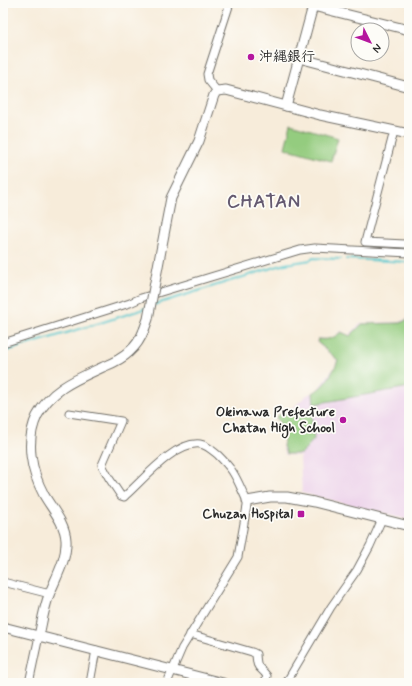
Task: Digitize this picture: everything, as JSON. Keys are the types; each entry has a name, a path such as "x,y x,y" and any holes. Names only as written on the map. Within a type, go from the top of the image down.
{"street":[{"path":"217,91 208,80 208,74 230,3"},
{"path":"301,3 314,4 409,30"},
{"path":"286,106 314,4"},
{"path":"299,58 409,87"},
{"path":"29,683 49,595 65,555 66,539 62,525 37,480 32,460 30,438 36,418 48,400 59,391 73,381 120,359 130,351 139,340 148,319 171,198 199,141 214,95 217,91 226,90 286,106 409,134"},
{"path":"394,131 366,242 409,243"},
{"path":"3,343 130,303 141,298 300,250 315,248 409,253"},
{"path":"69,413 121,421 102,465 108,478 121,496 126,496 168,456 180,448 192,444 201,444 211,449 226,463 232,471 247,501 238,557 182,648 167,683"},
{"path":"247,501 270,497 286,497 314,502 409,526"},
{"path":"286,683 331,607 357,570 382,519"},
{"path":"3,582 46,593"},
{"path":"3,627 223,683"},
{"path":"190,634 256,654 259,669 267,676 266,683"},
{"path":"90,683 96,650"},
{"path":"3,681 7,683"}],"shaded area":[{"name":"Okinawa Prefecture Chatan High School","path":"409,317 409,519 302,493 300,456 285,455 282,446 284,440 276,417 282,412 288,412 307,395 317,390 334,368 337,360 316,342 318,338 327,339 333,337 341,331 349,335 361,323 400,322"}],"green space":[{"path":"291,124 338,138 331,161 285,148"},
{"path":"409,318 409,387 314,404 313,393 328,379 338,360 317,342 318,339 330,338 341,332 350,336 362,324 401,323"},
{"path":"311,410 314,439 301,454 286,454 283,446 284,439 282,431 276,417 283,413"}],"waterway":[{"path":"153,305 285,264 311,260 312,258 341,259"},
{"path":"346,259 409,262"},
{"path":"3,352 147,308"}],"place":[{"name":"沖縄銀行","path":"251,57"},
{"name":"Okinawa Prefecture Chatan High School","path":"343,420"},
{"name":"Chuzan Hospital","path":"301,514"}],"district":[{"name":"CHATAN","path":"264,202"}]}
